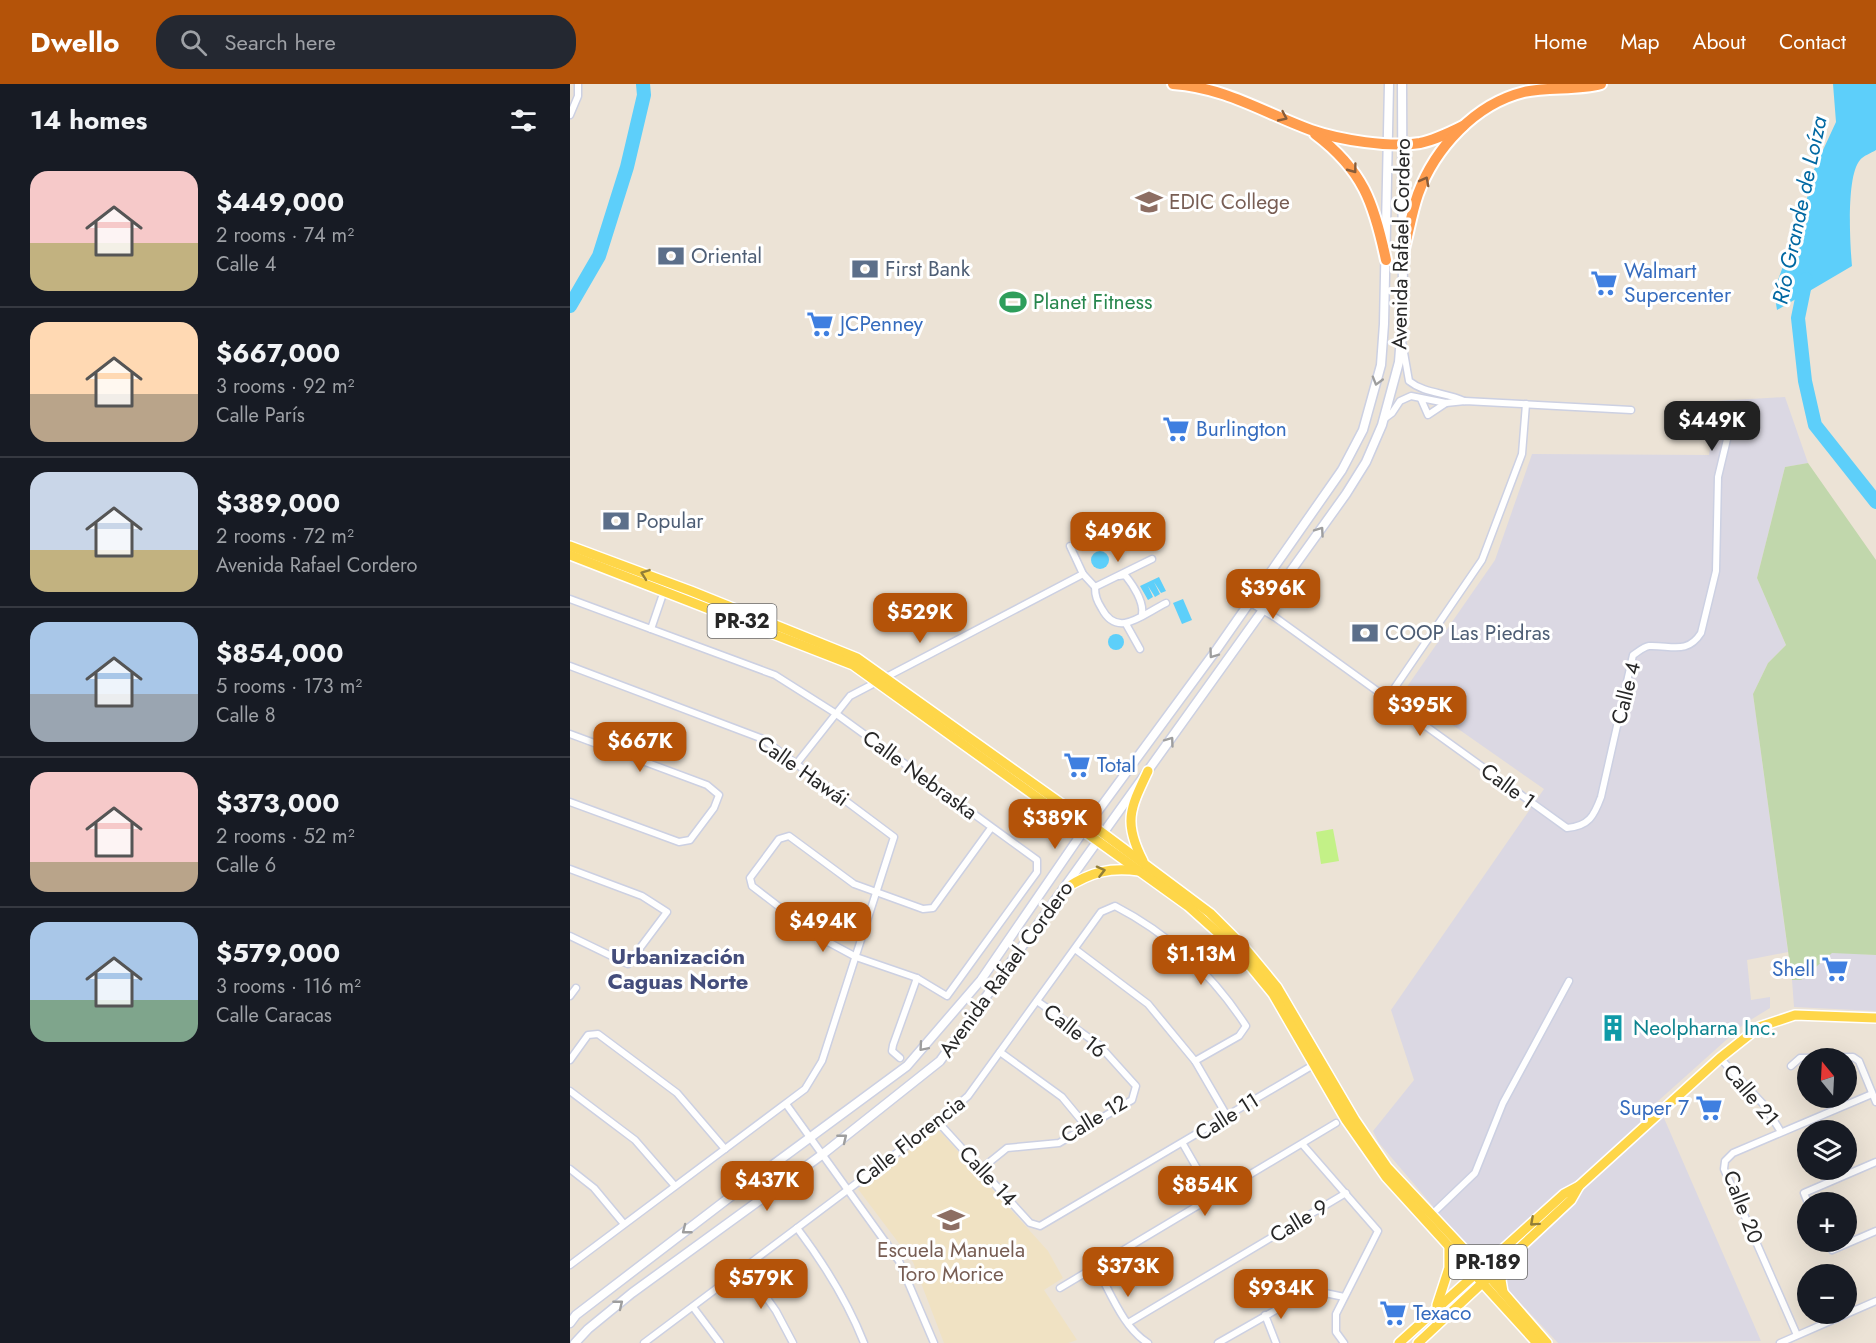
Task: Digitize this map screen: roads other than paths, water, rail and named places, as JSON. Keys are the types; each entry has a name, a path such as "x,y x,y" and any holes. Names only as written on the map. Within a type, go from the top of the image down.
{"highway":[{"path":"1173,84 1226,93 1310,130 1348,139 1402,144 1434,139 1463,126 1499,101 1524,92 1601,84"},
{"path":"1402,256 1419,191 1440,154 1463,126"},
{"path":"1310,130 1345,159 1358,175 1375,212 1386,260"}],"main road":[{"name":"Avenida Rafael Cordero","path":"570,1323 586,1308 810,1136 907,1066 981,980 1087,827 1342,470 1363,430 1381,365 1386,260 1389,84"},
{"name":"Avenida Rafael Cordero","path":"575,1343 588,1329 632,1293 824,1154 939,1061 1066,888 1346,495 1366,462 1384,420 1399,362 1402,256 1402,84"},
{"name":"PR-32","path":"570,546 833,656 880,678 1142,867 1204,918 1246,959 1273,994 1317,1062 1367,1153 1428,1218 1481,1267 1486,1280 1537,1343"},
{"name":"PR-32","path":"570,555 666,586"},
{"path":"1066,888 1081,878 1110,868 1142,867 1132,840 1129,823 1131,806 1148,771"},
{"name":"PR-189","path":"1399,1343 1564,1194 1579,1186 1720,1058 1759,1027 1795,1016 1876,1018"},
{"name":"PR-189","path":"1418,1343 1571,1200 1579,1186"},
{"name":"PR-32","path":"1428,1218 1474,1275 1486,1280"},
{"path":"1435,1310 1449,1268 1449,1246"},
{"path":"1466,1253 1482,1257 1502,1251"},
{"path":"1460,1304 1482,1294 1499,1295 1502,1274 1512,1254"},
{"name":"PR-32","path":"1499,1295 1547,1343"}],"street":[{"path":"570,115 578,96 578,84"},
{"path":"1401,340 1409,381 1426,390 1452,395 1464,401"},
{"path":"1384,420 1400,401 1411,396 1446,403 1464,401 1630,410"},
{"path":"1421,399 1428,415 1446,403"},
{"path":"1387,699 1470,582 1482,560 1522,454 1526,404"},
{"name":"Calle 4","path":"1593,818 1601,797 1633,655 1647,646 1683,649 1695,642 1701,633 1716,571 1718,477 1729,431"},
{"path":"1070,546 1083,574 1095,587 1095,596 1108,621 1115,625 1126,624 1166,603"},
{"path":"1095,587 1152,559"},
{"path":"796,763 850,696 880,678 1083,574"},
{"path":"1119,576 1125,575 1130,581 1143,608 1142,614"},
{"path":"651,629 666,586"},
{"name":"Calle Nebraska","path":"570,599 775,675 836,713 1037,860 1037,872 947,996 917,978"},
{"name":"Calle 1","path":"1249,602 1567,828 1581,826 1593,818"},
{"path":"1126,624 1140,649"},
{"name":"Calle Hawái","path":"570,666 764,739 894,837 878,894"},
{"path":"570,734 707,785 719,795 714,808 690,840 679,842 570,802"},
{"path":"900,1058 892,1051 917,978 856,957 817,936 752,886 750,878 778,838 789,836 854,884 923,909 933,908 991,828"},
{"path":"570,869 642,896 667,912 628,964 570,936"},
{"path":"571,1262 805,1089 822,1061 878,894"},
{"name":"Calle Florencia","path":"645,1343 938,1122 968,1096 1101,912 1114,906 1189,956 1228,999 1246,1026 1239,1036 1196,1061"},
{"path":"1075,949 1148,1004 1196,1061 1227,1116"},
{"path":"1428,1218 1476,1173 1503,1103 1569,981"},
{"path":"570,996 576,988"},
{"name":"Calle 16","path":"1038,1001 1099,1045 1136,1086"},
{"path":"570,1060 588,1035 598,1034 677,1093 725,1149"},
{"path":"1000,1052 1062,1097 1086,1126"},
{"path":"1791,1066 1800,1058 1853,1057 1859,1061 1876,1102"},
{"name":"Calle 21","path":"1720,1058 1764,1105 1781,1132"},
{"name":"Calle 11","path":"1040,1226 1183,1144 1317,1062"},
{"name":"Calle 12","path":"981,1169 1007,1148 1059,1143 1132,1100 1136,1086"},
{"path":"570,1091 635,1140 675,1186"},
{"name":"Calle 20","path":"1797,1335 1724,1169 1725,1161 1733,1153 1872,1094"},
{"path":"786,1104 899,1261 934,1343"},
{"name":"Calle 14","path":"938,1122 1030,1223 1040,1226"},
{"path":"1060,1288 1303,1145 1336,1123"},
{"path":"1183,1144 1214,1198"},
{"path":"1303,1145 1378,1231 1336,1314 1336,1332 1344,1343"},
{"path":"1806,1192 1876,1162"},
{"path":"570,1169 594,1188 624,1224"},
{"name":"Calle 9","path":"1128,1323 1346,1193"},
{"path":"797,1228 831,1275 851,1310 864,1343"},
{"path":"1857,1239 1876,1231"},
{"path":"1096,1267 1128,1323 1141,1339 1148,1343"},
{"path":"745,1268 776,1311 793,1343"},
{"path":"1218,1343 1311,1290 1344,1297"},
{"path":"1780,1343 1876,1301"},
{"path":"693,1307 720,1343"},
{"path":"1265,1315 1276,1343"}],"water":[{"name":"Río Grande de Loíza","path":"1833,84 1876,84 1876,150 1860,160 1856,168 1851,195 1852,266 1777,310 1774,291 1786,258 1801,233 1811,176 1836,122"},
{"path":"1086,532 1094,532 1099,537 1097,548 1086,550 1081,545 1081,537"},
{"path":"1096,551 1104,551 1109,556 1107,567 1096,569 1091,564 1091,556"},
{"path":"1159,577 1166,591 1161,593 1154,582 1160,594 1155,597 1148,586 1153,597 1148,600 1140,586"},
{"path":"1183,599 1192,620 1182,624 1173,603"},
{"path":"1113,634 1119,634 1124,642 1122,648 1113,650 1108,645 1108,639"}],"waterway":[{"path":"570,306 599,256 627,167 644,95 643,84"},
{"name":"Río Grande de Loíza","path":"1806,279 1798,318 1805,381 1815,425 1876,502"}],"place":[{"name":"EDIC College","path":"1149,202"},
{"name":"Oriental","path":"671,256"},
{"name":"First Bank","path":"865,269"},
{"name":"Walmart Supercenter","path":"1604,283"},
{"name":"Planet Fitness","path":"1013,302"},
{"name":"JCPenney","path":"820,324"},
{"name":"Burlington","path":"1176,429"},
{"name":"Popular","path":"616,521"},
{"name":"COOP Las Piedras","path":"1365,633"},
{"name":"Total","path":"1077,765"},
{"name":"Shell","path":"1835,969"},
{"name":"Neolpharna Inc.","path":"1613,1028"},
{"name":"Super 7","path":"1709,1108"},
{"name":"Escuela Manuela Toro Morice","path":"951,1220"},
{"name":"Texaco","path":"1393,1313"}],"district":[{"name":"Urbanización Caguas Norte","path":"678,968"}]}
